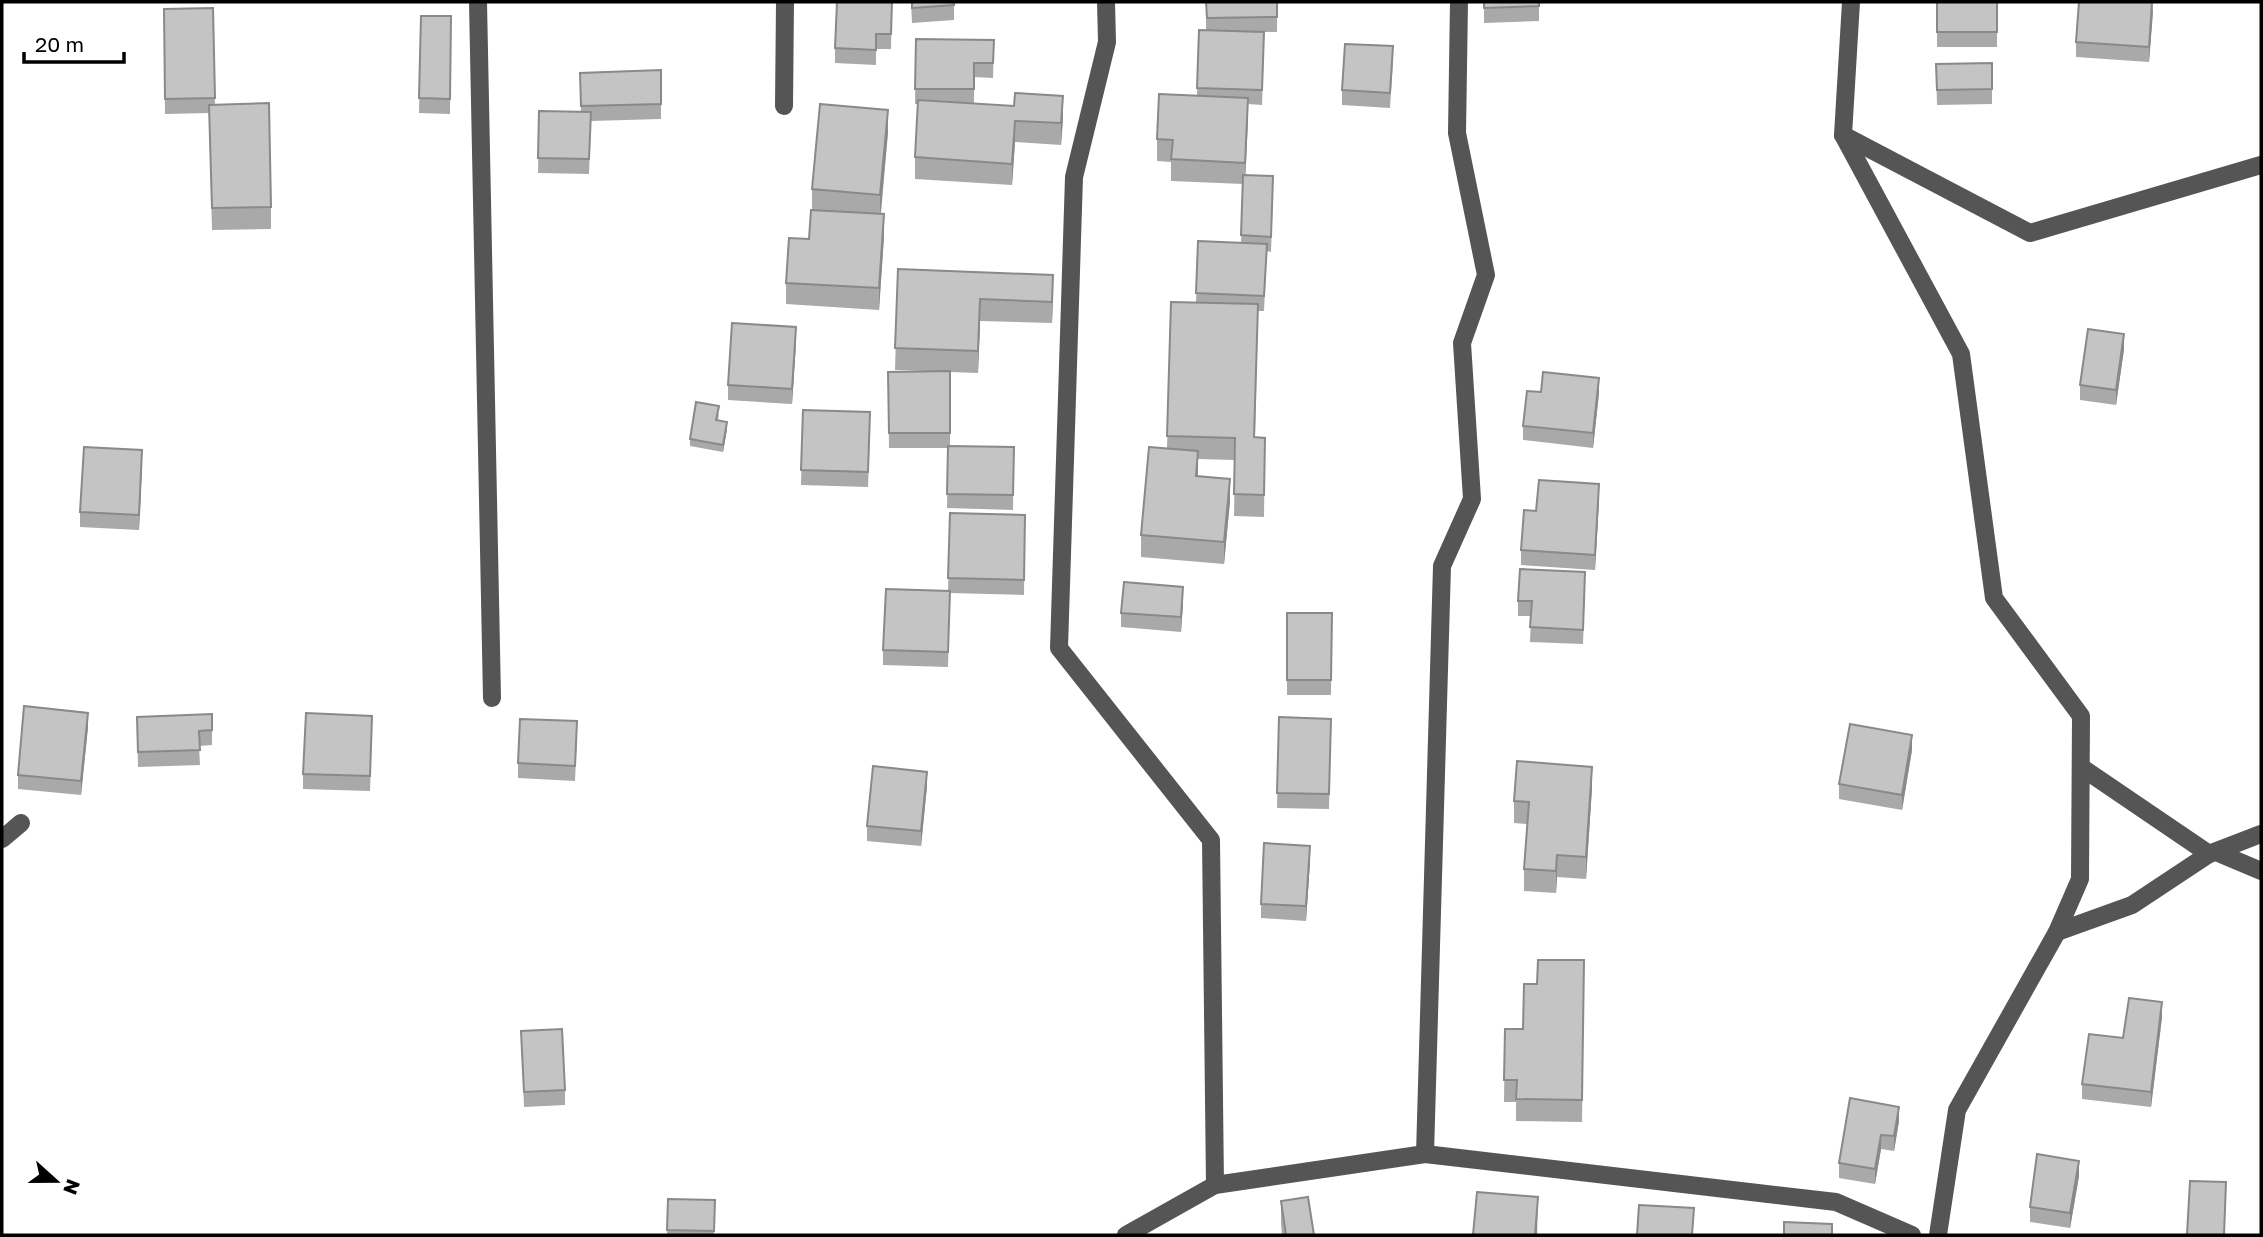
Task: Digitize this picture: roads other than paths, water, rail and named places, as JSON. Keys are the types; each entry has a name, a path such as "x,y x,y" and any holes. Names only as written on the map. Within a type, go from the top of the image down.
{"street":[{"path":"478,2 492,698"},
{"path":"784,106 785,2"},
{"path":"1106,2 1107,42 1074,177 1059,648 1210,840 1215,1185"},
{"path":"1426,1154 1442,566 1472,499 1462,343 1486,275 1457,133 1459,2"},
{"path":"1851,2 1843,135 1961,354 1993,598 2081,716 2080,879 2057,932 1957,1110 1938,1235"},
{"path":"1843,135 2030,233 2261,165"},
{"path":"2081,767 2212,853 2261,871"},
{"path":"2,839 21,823"},
{"path":"2057,932 2132,905 2212,853 2261,834"},
{"path":"1126,1235 1215,1185 1426,1154 1836,1202 1912,1235"}]}
